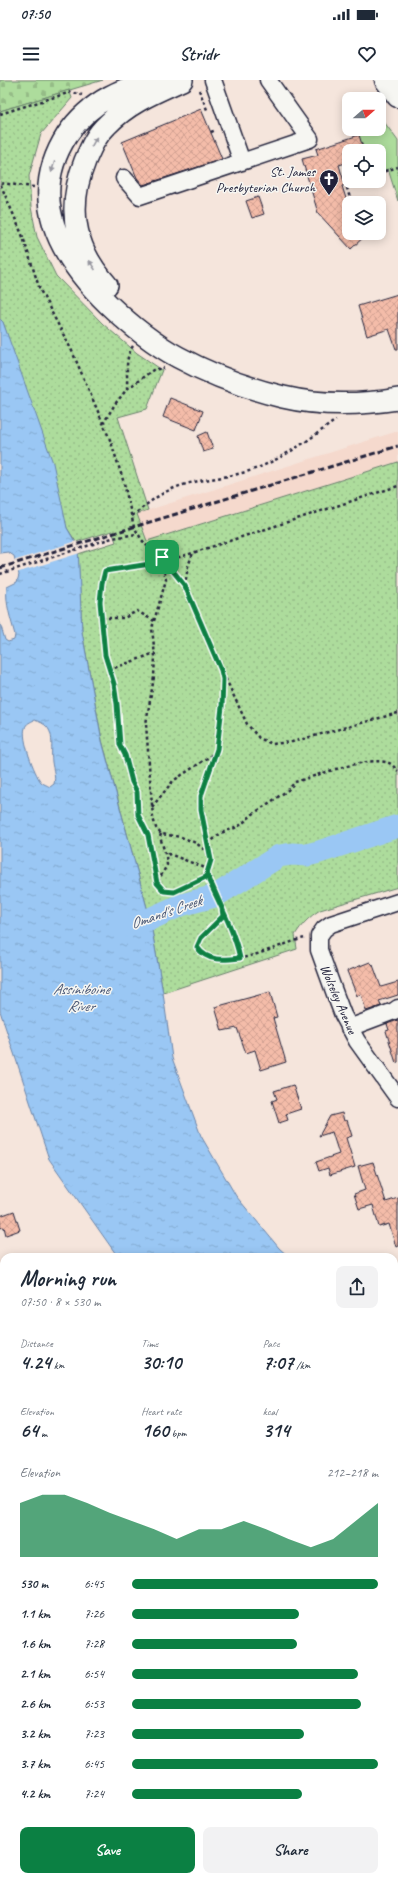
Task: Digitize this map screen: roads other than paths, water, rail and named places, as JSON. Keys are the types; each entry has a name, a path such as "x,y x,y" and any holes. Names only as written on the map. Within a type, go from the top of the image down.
{"main road":[{"path":"165,80 147,82 121,91 98,103 79,119 60,148 50,177 50,210 56,234 75,267 102,298 132,325 165,349 211,373 263,391 308,402 352,403 398,399"},
{"path":"182,80 139,99 122,111 102,130 91,148 77,187 75,210 78,233 90,262 104,282 129,307 156,330 209,362 241,375 269,383 322,393 349,394 398,389"}],"street":[{"path":"213,80 242,162"},
{"path":"124,178 140,196 310,139 268,80"},
{"name":"Wolseley Avenue","path":"398,902 331,924 324,929 319,936 321,955 334,994 349,1028 391,1077 398,1098"},
{"path":"349,1028 394,1011 398,1008"}],"water":[{"name":"Assiniboine River","path":"0,319 3,322 53,463 67,528 78,547 82,632 102,741 150,919 163,993 172,1058 201,1136 236,1196 285,1253 115,1253 49,1159 0,1011 0,623 5,640 8,642 14,640 15,635 8,605 7,587 17,582 19,575 14,556 8,552 0,553","holes":["34,720 47,727 50,731 52,742 52,762 55,778 54,784 50,787 42,783 38,778 26,747 24,733 27,724"]}],"waterway":[{"name":"Omand's Creek","path":"120,927 150,919 181,905 215,896 279,856 292,854 307,855 319,852 398,826"}],"railway":[{"path":"0,568 398,446"}],"place":[{"name":"St. James Presbyterian Church","path":"329,196"}]}
